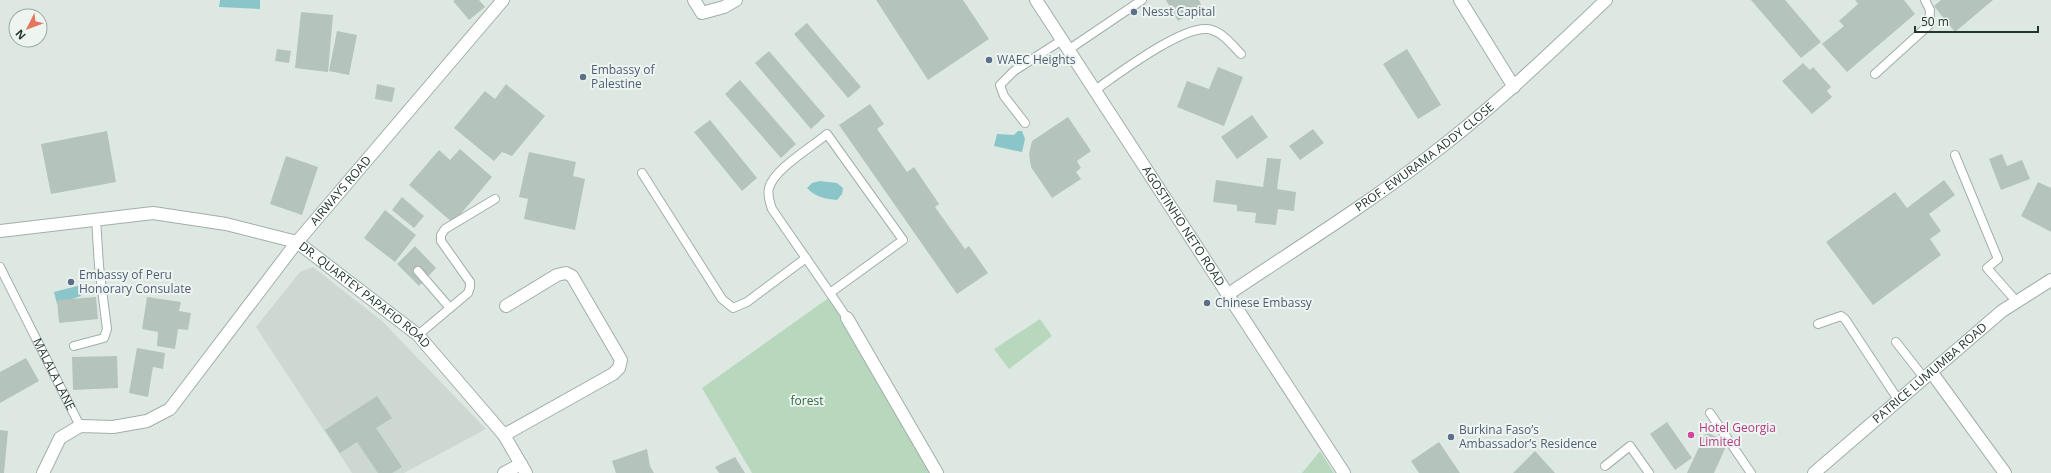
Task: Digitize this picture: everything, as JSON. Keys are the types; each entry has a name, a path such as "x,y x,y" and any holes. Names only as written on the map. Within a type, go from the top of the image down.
{"street":[{"name":"AIRWAYS ROAD","path":"80,426 113,427 147,421 170,409 297,242 503,0"},
{"path":"694,0 702,14 724,7 736,0"},
{"name":"AGOSTINHO NETO ROAD","path":"1036,0 1344,473"},
{"path":"1460,0 1514,87"},
{"name":"PROF. EWURAMA ADDY CLOSE","path":"1227,294 1350,213 1428,158 1514,87 1606,0"},
{"name":"DR. QUARTEY PAPAFIO ROAD","path":"0,231 154,213 226,224 297,242 418,335 504,435 524,468"},
{"path":"504,435 613,374 619,368 621,360 572,276 566,273 557,275 506,306"},
{"name":"PATRICE LUMUMBA ROAD","path":"1814,473 1929,376 2002,311 2051,280"},
{"path":"847,318 937,473"},
{"path":"1929,376 2005,473"},
{"path":"43,473 60,438 80,426"},
{"path":"504,473 524,468"}],"lane":[{"path":"1025,123 1004,96 1000,85 1014,71 1065,45 1142,0"},
{"path":"1875,74 1929,25 1930,10 1925,0"},
{"path":"1095,90 1161,45 1198,29 1209,29 1228,39 1241,54"},
{"path":"830,293 903,240 827,134 779,173 769,187 768,196 772,209 847,318"},
{"path":"1955,156 1998,259 1987,268 2017,302"},
{"path":"642,173 722,298 733,308 747,302 806,258"},
{"path":"418,335 468,292 470,287 470,282 441,241 445,229 495,199"},
{"path":"74,346 104,338 107,329 99,266 96,219"},
{"name":"MALALA LANE","path":"0,267 80,426"},
{"path":"418,271 450,308"},
{"path":"1818,324 1841,316 1845,319 1899,401"},
{"path":"1896,342 1929,376"},
{"path":"1710,413 1752,473"},
{"path":"1605,466 1630,446 1649,473"}],"shaded area":[{"path":"313,267 382,321 486,429 404,473 352,473 256,327 300,272"}],"green space":[{"name":"forest","path":"830,297 933,473 752,473 702,388"},
{"path":"1040,319 1052,336 1009,369 994,349"},
{"path":"1320,451 1334,473 1302,473"}],"water":[{"path":"220,0 260,0 260,9 219,7"},
{"path":"1018,131 1022,131 1025,139 1022,152 994,146 997,134 1014,135"},
{"path":"820,181 837,183 843,188 842,194 837,200 829,199 817,195 807,188 812,183"},
{"path":"81,285 81,296 57,304 54,292"}],"building":[{"path":"479,0 485,7 469,20 453,1"},
{"path":"876,0 963,0 989,39 928,80"},
{"path":"1166,0 1199,0 1202,7 1178,21"},
{"path":"1751,0 1785,0 1821,42 1801,58"},
{"path":"1855,0 1904,0 1915,14 1847,72 1822,44 1844,26 1839,21 1858,4"},
{"path":"1941,0 1993,0 1955,32 1934,6"},
{"path":"301,12 333,15 328,72 295,68"},
{"path":"807,23 861,87 848,98 794,34"},
{"path":"337,31 357,35 349,75 329,71"},
{"path":"277,49 291,51 289,63 275,61"},
{"path":"1407,49 1441,105 1418,119 1383,64"},
{"path":"769,51 825,116 811,129 755,63"},
{"path":"1803,63 1810,70 1813,67 1831,87 1827,91 1832,97 1812,114 1782,81"},
{"path":"1218,67 1243,77 1224,126 1177,107 1187,81 1209,89"},
{"path":"740,80 796,144 781,158 725,94"},
{"path":"377,84 395,88 392,102 375,99"},
{"path":"506,84 545,116 512,156 502,152 494,161 454,128 485,91 495,99"},
{"path":"870,104 884,124 877,129 907,172 914,167 939,204 935,207 965,249 969,246 988,273 957,294 839,125"},
{"path":"1252,115 1268,137 1237,159 1221,137"},
{"path":"1068,117 1091,151 1077,161 1081,168 1076,172 1081,179 1052,198 1031,167 1029,154 1032,141"},
{"path":"710,120 757,178 742,191 694,132"},
{"path":"1313,129 1324,143 1300,160 1289,146"},
{"path":"107,131 116,182 51,194 41,144"},
{"path":"460,149 492,177 453,223 409,185 439,150 450,160"},
{"path":"529,152 576,162 573,176 585,179 575,230 524,219 528,199 519,197"},
{"path":"2002,154 2007,166 2022,160 2030,179 2001,190 1989,159"},
{"path":"286,156 318,167 302,215 270,204"},
{"path":"1267,158 1281,159 1277,189 1296,192 1294,211 1278,209 1276,225 1255,223 1256,213 1237,211 1237,205 1213,202 1216,180 1263,187"},
{"path":"1944,180 1955,195 1929,214 1941,231 1930,239 1941,255 1873,305 1826,242 1895,192 1907,208"},
{"path":"2038,182 2051,188 2051,232 2021,216"},
{"path":"402,197 424,216 414,228 392,210"},
{"path":"385,210 416,235 395,262 364,238"},
{"path":"415,246 436,268 419,286 397,264"},
{"path":"96,297 98,319 59,323 57,300"},
{"path":"147,297 181,302 179,311 191,313 188,330 178,329 175,349 157,346 158,332 142,329"},
{"path":"137,348 165,353 163,369 153,367 148,397 129,393"},
{"path":"117,356 118,388 73,390 72,357"},
{"path":"26,358 39,381 0,403 0,372"},
{"path":"377,396 392,418 376,428 402,467 392,473 378,473 357,442 340,453 325,430"},
{"path":"1667,422 1692,458 1675,470 1650,434"},
{"path":"0,430 8,431 4,473 0,473"},
{"path":"1706,432 1728,442 1714,473 1687,473"},
{"path":"1439,442 1460,473 1419,473 1411,461"},
{"path":"647,449 650,466 654,473 616,473 612,461"},
{"path":"1535,451 1555,473 1513,473"},
{"path":"735,457 745,473 719,473 715,467"}],"place":[{"name":"Nesst Capital","path":"1134,12"},
{"name":"WAEC Heights","path":"989,60"},
{"name":"Embassy of Palestine","path":"583,77"},
{"name":"Embassy of Peru Honorary Consulate","path":"71,282"},
{"name":"Chinese Embassy","path":"1207,303"},
{"name":"Hotel Georgia Limited","path":"1691,435"},
{"name":"Burkina Faso’s Ambassador’s Residence","path":"1451,437"}]}
